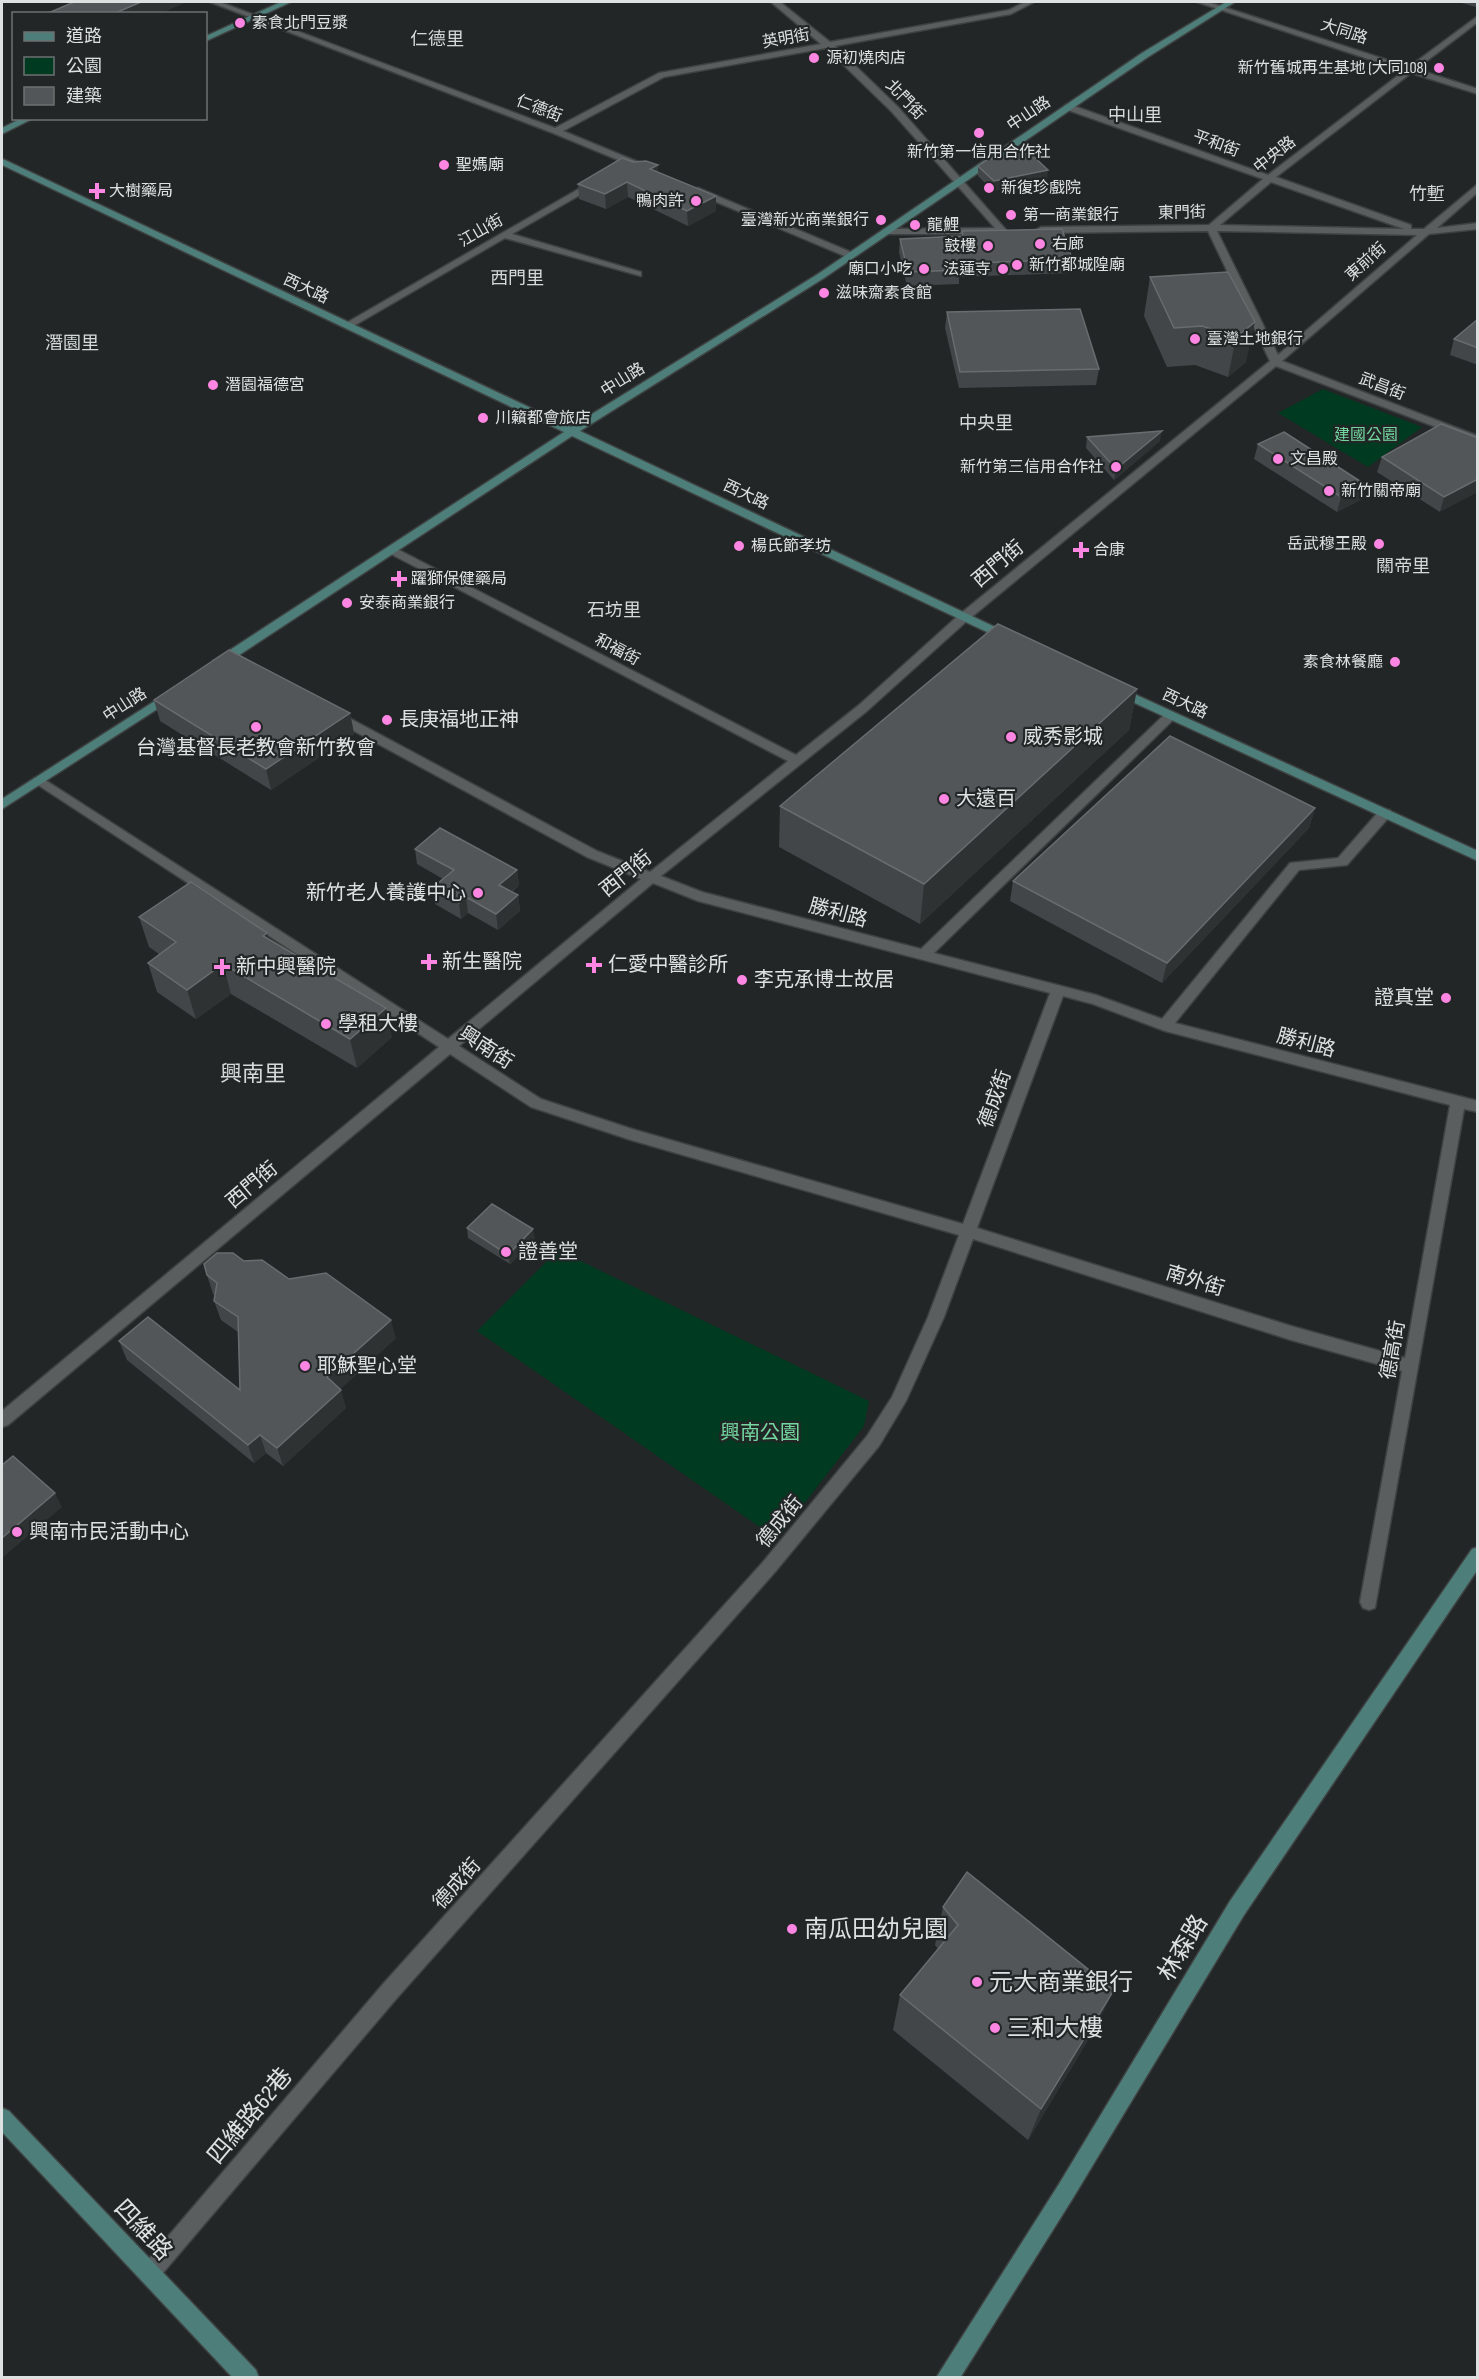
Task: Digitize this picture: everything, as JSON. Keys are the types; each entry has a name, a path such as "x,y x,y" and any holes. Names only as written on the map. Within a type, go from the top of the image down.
{"street":[{"name":"仁德街","path":"214,2 556,131 652,171"},
{"path":"207,39 287,2"},
{"name":"北門街","path":"775,2 831,46 960,182 1002,231"},
{"name":"英明街","path":"556,131 662,75 1011,12 1030,2"},
{"name":"大同路","path":"1201,2 1478,93"},
{"name":"中山路","path":"206,671 231,661 391,550 886,232 1068,107 1231,2"},
{"name":"中央路","path":"1211,228 1268,179 1478,18"},
{"name":"平和街","path":"1068,107 1422,232"},
{"path":"2,131 26,120"},
{"name":"西大路","path":"2,162 1016,642"},
{"path":"621,168 630,162"},
{"name":"江山街","path":"346,326 611,174"},
{"path":"684,185 850,255"},
{"name":"東前街","path":"1276,362 1422,232 1478,187"},
{"name":"東門街","path":"1035,230 1211,228 1422,232 1478,226"},
{"path":"1211,228 1276,362"},
{"path":"886,232 1013,230"},
{"path":"505,235 638,274"},
{"name":"武昌街","path":"1276,362 1478,440"},
{"name":"西門街","path":"2,1420 652,877 684,854 796,760 863,708 964,617 1233,394 1276,362"},
{"name":"和福街","path":"391,550 796,760"},
{"name":"中山路","path":"2,805 186,684"},
{"name":"西大路","path":"1108,686 1478,857"},
{"name":"勝利路","path":"325,710 592,854 698,896 1096,1000 1165,1026 1458,1104 1478,1107"},
{"path":"923,955 1170,716"},
{"name":"興南街","path":"38,781 536,1103 632,1134 968,1231"},
{"path":"1165,1026 1295,866 1342,862 1385,813"},
{"name":"德成街","path":"390,1991 769,1568 873,1441 898,1401 936,1317 1058,990"},
{"name":"德高街","path":"1369,1602 1458,1104"},
{"name":"南外街","path":"968,1231 1291,1333 1411,1367"},
{"name":"林森路","path":"947,2378 1066,2191 1237,1908 1478,1554"},
{"name":"四維路62巷","path":"149,2274 390,1991"},
{"name":"四維路","path":"2,2118 248,2378"}],"green space":[{"name":"建國公園","path":"1323,389 1422,427 1368,467 1278,413"},
{"name":"興南公園","path":"558,1250 869,1401 864,1426 777,1539 477,1331"}],"building":[{"path":"74,2 141,2 118,12 51,12"},
{"path":"1029,152 1048,170 994,181 978,166 987,160"},
{"path":"622,158 633,162 646,161 658,165 650,169 716,196 687,211 627,182 605,194 578,184"},
{"path":"1062,229 1072,259 958,264 960,270 908,272 900,239 963,236 962,231"},
{"path":"1228,272 1255,322 1236,337 1202,326 1174,328 1150,277"},
{"path":"1080,309 1099,369 960,372 947,312"},
{"path":"1478,319 1478,348 1454,339"},
{"path":"1441,424 1478,438 1478,479 1444,497 1382,457"},
{"path":"1162,431 1116,469 1087,437"},
{"path":"1284,432 1366,485 1341,497 1258,444"},
{"name":"大遠百","path":"998,624 1137,689 924,884 780,806"},
{"name":"台灣基督長老教會新竹教會","path":"229,650 350,713 266,769 154,700"},
{"path":"1170,736 1315,808 1167,963 1013,881"},
{"path":"440,828 517,870 499,885 518,895 496,914 466,897 459,903 432,888 454,870 415,849"},
{"path":"191,882 267,933 263,936 386,1008 350,1039 223,964 187,990 148,963 176,942 139,917"},
{"name":"證善堂","path":"492,1204 533,1229 508,1255 467,1228"},
{"name":"耶穌聖心堂","path":"217,1253 233,1253 244,1261 262,1260 289,1279 326,1273 391,1320 327,1377 341,1390 277,1448 260,1435 248,1445 119,1341 148,1317 240,1390 238,1317 214,1301 217,1283 207,1275 204,1264"},
{"name":"興南市民活動中心","path":"13,1456 55,1493 2,1538 2,1465"},
{"name":"三和大樓","path":"967,1872 1114,1990 1041,2109 900,1995 958,1925 943,1907"}],"place":[{"name":"素食北門豆漿","path":"240,23"},
{"name":"源初燒肉店","path":"814,58"},
{"name":"新竹舊城再生基地 (大同108)","path":"1439,68"},
{"name":"新竹第一信用合作社","path":"979,133"},
{"name":"聖媽廟","path":"444,165"},
{"name":"新復珍戲院","path":"989,188"},
{"name":"大樹藥局","path":"97,191"},
{"name":"鴨肉許","path":"696,201"},
{"name":"第一商業銀行","path":"1011,215"},
{"name":"臺灣新光商業銀行","path":"881,220"},
{"name":"龍鯉","path":"915,225"},
{"name":"右廊","path":"1040,244"},
{"name":"鼓樓","path":"988,246"},
{"name":"新竹都城隍廟","path":"1017,265"},
{"name":"廟口小吃","path":"924,269"},
{"name":"法蓮寺","path":"1003,269"},
{"name":"滋味齋素食館","path":"824,293"},
{"name":"臺灣土地銀行","path":"1195,339"},
{"name":"潛園福德宮","path":"213,385"},
{"name":"川籟都會旅店","path":"483,418"},
{"name":"文昌殿","path":"1278,459"},
{"name":"新竹第三信用合作社","path":"1116,467"},
{"name":"新竹關帝廟","path":"1329,491"},
{"name":"岳武穆王殿","path":"1379,544"},
{"name":"楊氏節孝坊","path":"739,546"},
{"name":"合康","path":"1081,550"},
{"name":"躍獅保健藥局","path":"399,579"},
{"name":"安泰商業銀行","path":"347,603"},
{"name":"素食林餐廳","path":"1395,662"},
{"name":"長庚福地正神","path":"387,720"},
{"name":"台灣基督長老教會新竹教會","path":"256,727"},
{"name":"威秀影城","path":"1011,737"},
{"name":"大遠百","path":"944,799"},
{"name":"新竹老人養護中心","path":"478,893"},
{"name":"新生醫院","path":"429,962"},
{"name":"仁愛中醫診所","path":"594,965"},
{"name":"新中興醫院","path":"222,967"},
{"name":"李克承博士故居","path":"742,980"},
{"name":"證真堂","path":"1446,998"},
{"name":"學租大樓","path":"326,1024"},
{"name":"證善堂","path":"506,1252"},
{"name":"耶穌聖心堂","path":"305,1366"},
{"name":"興南市民活動中心","path":"17,1532"},
{"name":"南瓜田幼兒園","path":"792,1929"},
{"name":"元大商業銀行","path":"977,1982"},
{"name":"三和大樓","path":"995,2028"}],"district":[{"name":"仁德里","path":"437,39"},
{"name":"中山里","path":"1135,115"},
{"name":"竹塹","path":"1427,194"},
{"name":"西門里","path":"517,278"},
{"name":"潛園里","path":"72,343"},
{"name":"中央里","path":"986,423"},
{"name":"關帝里","path":"1403,566"},
{"name":"石坊里","path":"614,610"},
{"name":"興南里","path":"253,1074"}]}
